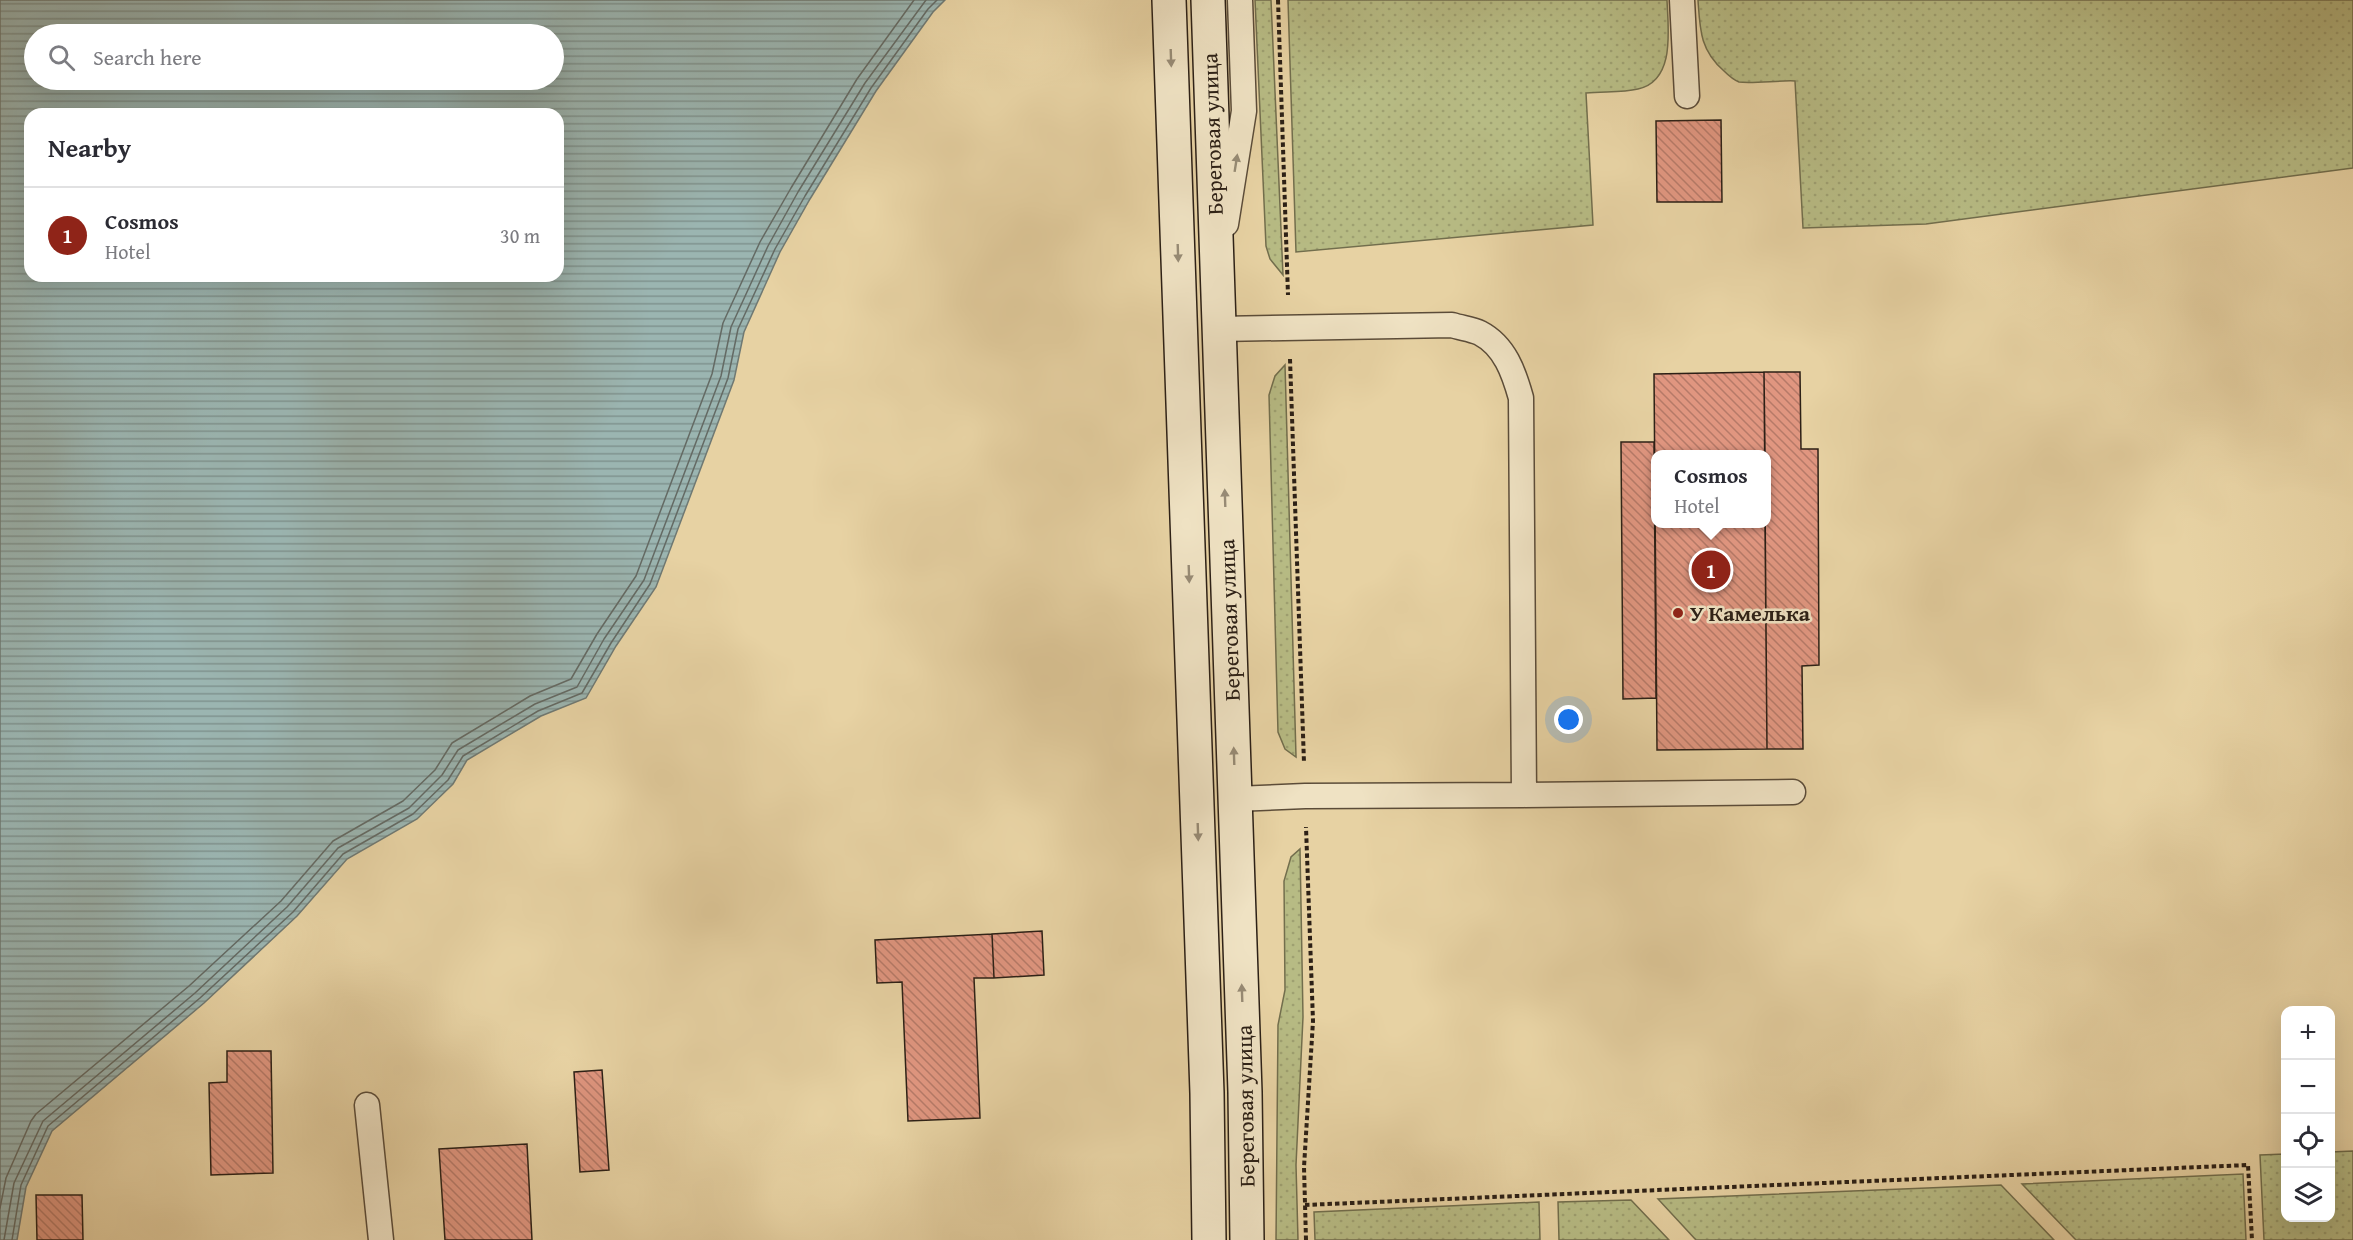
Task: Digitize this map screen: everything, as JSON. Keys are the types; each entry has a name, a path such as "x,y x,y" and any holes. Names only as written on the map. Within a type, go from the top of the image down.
{"main road":[{"name":"Береговая улица","path":"1169,0 1207,1093 1209,1240"},
{"name":"Береговая улица","path":"1208,0 1245,1081 1247,1240"}],"lane":[{"path":"1209,53 1221,0"},
{"path":"1217,283 1244,111 1240,0"},
{"path":"1682,0 1687,96"},
{"path":"1219,329 1452,325 1480,333 1500,349 1514,372 1521,398 1524,795"},
{"path":"1235,799 1305,796 1793,792"},
{"path":"367,1105 381,1240"}],"path":[{"path":"1278,0 1313,1021 1304,1167 1306,1240"},
{"path":"1305,1205 2248,1165 2252,1240"}],"green space":[{"path":"1255,0 1271,0 1283,275 1270,259 1266,246"},
{"path":"1288,0 1667,0 1667,52 1659,76 1650,84 1632,90 1586,93 1593,225 1296,252"},
{"path":"1698,0 2353,0 2353,168 1926,224 1803,228 1795,81 1739,82 1729,76 1716,63 1706,47 1701,30"},
{"path":"1285,365 1296,757 1285,749 1278,732 1269,395 1275,376"},
{"path":"1300,849 1303,1017 1296,1165 1298,1240 1276,1240 1278,1025 1285,990 1284,881 1291,857"},
{"path":"2353,1151 2353,1240 2264,1240 2260,1155 2281,1154 2281,1222 2335,1222 2335,1152"},
{"path":"2243,1174 2246,1240 2076,1240 2022,1184"},
{"path":"2001,1185 2054,1240 1696,1240 1658,1199"},
{"path":"1631,1200 1669,1240 1559,1240 1558,1202"},
{"path":"1539,1202 1540,1240 1315,1240 1314,1212"}],"water":[{"path":"0,0 945,0 933,12 876,91 780,252 744,332 734,380 656,587 616,646 586,698 541,716 467,760 453,784 417,819 347,859 297,916 204,1003 52,1131 26,1187 17,1240 0,1240"}],"building":[{"path":"1721,120 1722,202 1657,202 1656,121"},
{"path":"1764,372 1765,450 1655,450 1654,374"},
{"path":"1764,372 1800,372 1801,449 1818,449 1819,665 1802,666 1803,749 1767,749 1765,528 1771,528 1771,450 1765,450"},
{"path":"1621,442 1654,442 1654,450 1651,450 1651,528 1655,528 1656,698 1623,699"},
{"path":"1655,528 1765,528 1767,749 1657,750"},
{"path":"1042,931 1044,975 994,978 992,934"},
{"path":"992,934 994,978 974,978 980,1118 908,1121 902,982 877,983 875,940"},
{"path":"227,1051 271,1051 273,1173 211,1175 209,1083 227,1082"},
{"path":"602,1070 609,1170 580,1172 574,1072"},
{"path":"527,1144 532,1240 445,1240 439,1149"},
{"path":"36,1195 82,1195 83,1240 37,1240"}],"place":[{"name":"Cosmos","path":"1711,570"},
{"name":"У Камелька","path":"1678,613"}]}
